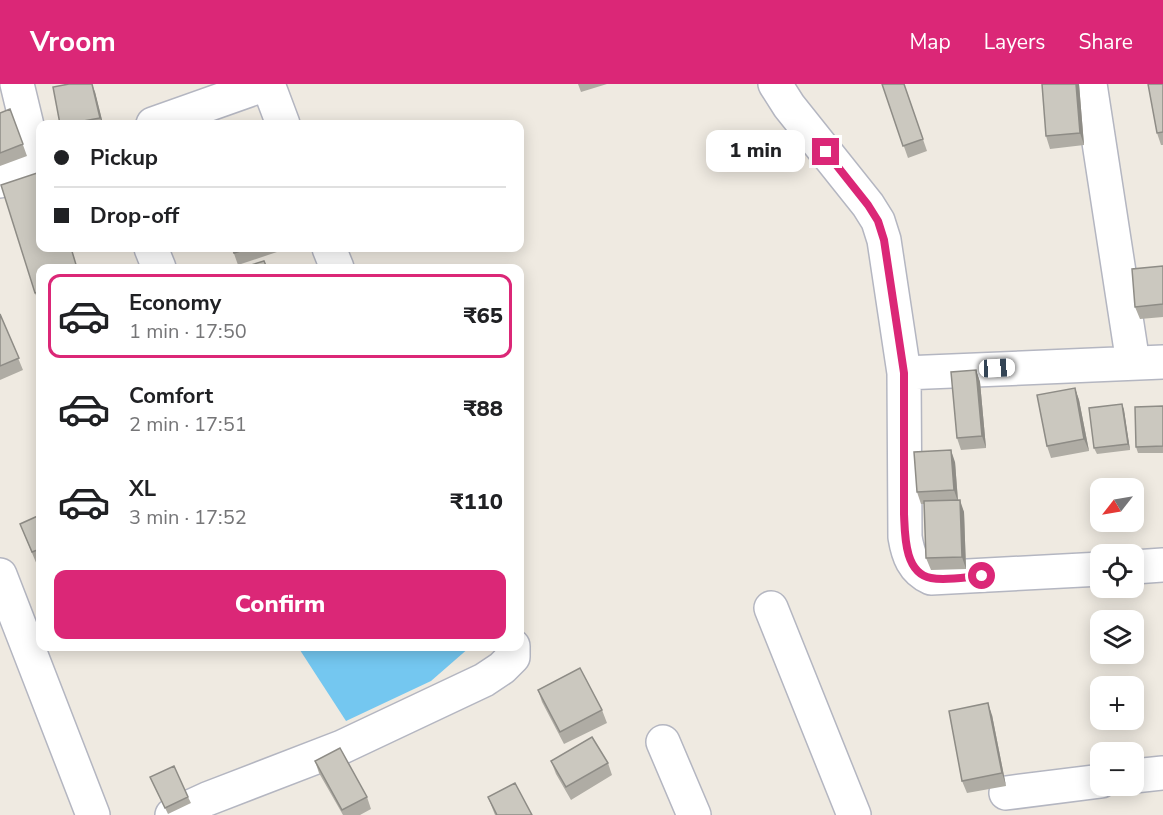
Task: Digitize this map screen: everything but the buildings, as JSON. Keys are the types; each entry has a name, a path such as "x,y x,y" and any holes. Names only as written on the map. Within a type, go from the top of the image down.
{"street":[{"path":"18,84 36,154"},
{"path":"164,120 267,84 281,120"},
{"path":"776,84 789,106 842,170 878,221 884,240 904,373 905,537 908,554 921,574 931,578 1090,570"},
{"path":"904,373 1148,362 1090,84"},
{"path":"0,181 36,167"},
{"path":"1144,567 1163,566"},
{"path":"0,575 29,613 36,635"},
{"path":"771,608 854,815"},
{"path":"41,651 93,815"},
{"path":"172,815 342,747 484,680 502,668 513,657 513,651"},
{"path":"663,742 694,815"},
{"path":"1144,775 1163,773"},
{"path":"1006,793 1090,782"}],"water":[{"path":"301,651 465,651 431,681 346,721"}],"route":[{"path":"826,152 868,205 878,221 884,240 904,373 904,514 908,554 921,574 931,578 982,576"}]}
